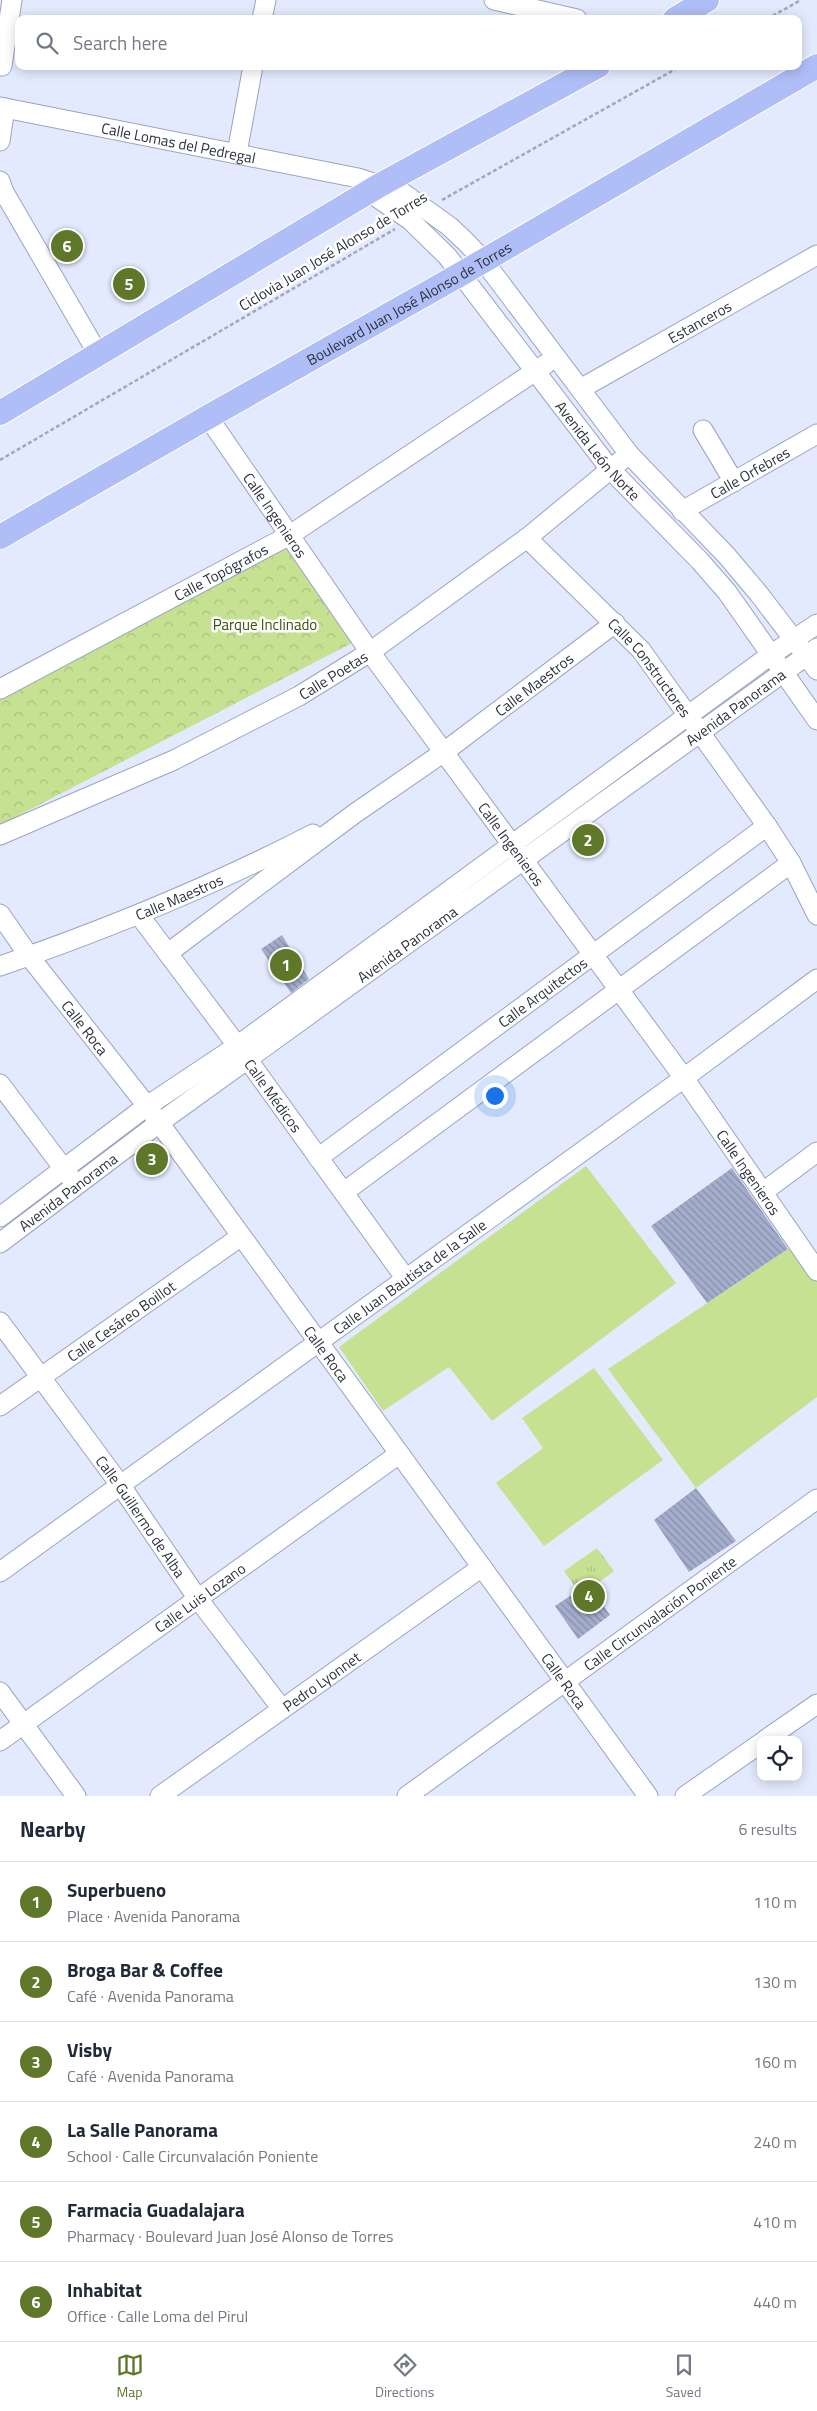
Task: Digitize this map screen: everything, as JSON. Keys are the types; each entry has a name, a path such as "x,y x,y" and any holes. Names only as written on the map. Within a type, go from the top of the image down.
{"main road":[{"path":"680,15 696,1"},
{"name":"Boulevard Juan José Alonso de Torres","path":"0,537 208,417 454,265 483,260 811,68"},
{"path":"0,413 369,185 590,70"}],"street":[{"path":"2,66 12,0"},
{"path":"263,15 266,0"},
{"path":"494,0 560,15"},
{"path":"237,153 252,70"},
{"path":"0,141 3,107"},
{"name":"Calle Lomas del Pedregal","path":"3,107 237,153 369,185"},
{"path":"0,181 4,192 98,354"},
{"name":"Avenida León Norte","path":"369,185 404,193 427,209 466,242 483,260 582,388 629,454 727,556 795,640 814,658"},
{"name":"Avenida León Norte","path":"369,185 410,220 454,265 610,469 727,592 817,720"},
{"path":"454,265 466,242"},
{"name":"Estanceros","path":"582,388 817,255"},
{"name":"Calle Topógrafos","path":"0,689 290,535 557,357"},
{"name":"Calle Ingenieros","path":"208,417 370,652 684,1078 817,1271"},
{"path":"703,430 734,482"},
{"name":"Calle Orfebres","path":"682,511 817,434"},
{"name":"Calle Poetas","path":"0,835 183,756 299,696 370,652 527,538 629,454"},
{"name":"Calle Constructores","path":"527,538 641,650 767,826 791,863 817,915"},
{"name":"Calle Maestros","path":"168,953 354,814 444,752 615,624"},
{"name":"Avenida Panorama","path":"0,1217 148,1106 242,1053 523,862 694,725 772,654 817,624"},
{"name":"Avenida Panorama","path":"0,1243 77,1187 242,1053 512,846 694,725 785,672 814,658"},
{"name":"Calle Maestros","path":"0,966 139,915 217,882 354,814"},
{"name":"Calle Arquitectos","path":"318,1158 767,826"},
{"path":"344,1192 791,863"},
{"name":"Calle Roca","path":"0,914 29,956 148,1106 240,1237 648,1796"},
{"name":"Calle Médicos","path":"139,915 406,1279"},
{"name":"Calle Juan Bautista de la Salle","path":"0,1572 319,1343 817,979"},
{"path":"0,1084 77,1187"},
{"path":"763,1192 817,1152"},
{"name":"Calle Cesáreo Boillot","path":"0,1406 240,1237"},
{"name":"Calle Guillermo de Alba","path":"0,1322 121,1486 198,1599 282,1709"},
{"name":"Calle Luis Lozano","path":"0,1741 399,1454"},
{"name":"Calle Circunvalación Poniente","path":"407,1796 817,1499"},
{"name":"Pedro Lyonnet","path":"160,1796 482,1567"},
{"path":"0,1692 22,1725 76,1796"},
{"path":"771,1736 817,1704"},
{"path":"685,1796 757,1746"}],"path":[{"path":"774,15 801,0"},
{"name":"Ciclovia Juan José Alonso de Torres","path":"427,209 674,70"},
{"name":"Ciclovia Juan José Alonso de Torres","path":"0,460 410,220"}],"green space":[{"name":"Parque Inclinado","path":"286,548 354,642 0,825 0,698"},
{"path":"586,1166 676,1283 492,1421 449,1367 383,1411 339,1347"},
{"path":"793,1246 817,1279 817,1397 696,1488 608,1369"},
{"path":"594,1368 663,1460 544,1546 496,1483 543,1448 522,1418"},
{"path":"597,1548 614,1571 591,1588 588,1584 578,1591 564,1571"}],"building":[{"path":"282,935 309,979 291,993 261,949"},
{"path":"732,1168 788,1249 707,1303 651,1226"},
{"path":"696,1488 736,1541 689,1572 654,1520"},
{"path":"588,1584 610,1615 578,1639 555,1606"}],"place":[{"name":"Inhabitat","path":"67,246"},
{"name":"Farmacia Guadalajara","path":"129,284"},
{"name":"Broga Bar & Coffee","path":"588,840"},
{"name":"Superbueno","path":"286,965"},
{"name":"Visby","path":"152,1159"},
{"name":"La Salle Panorama","path":"589,1596"}]}
